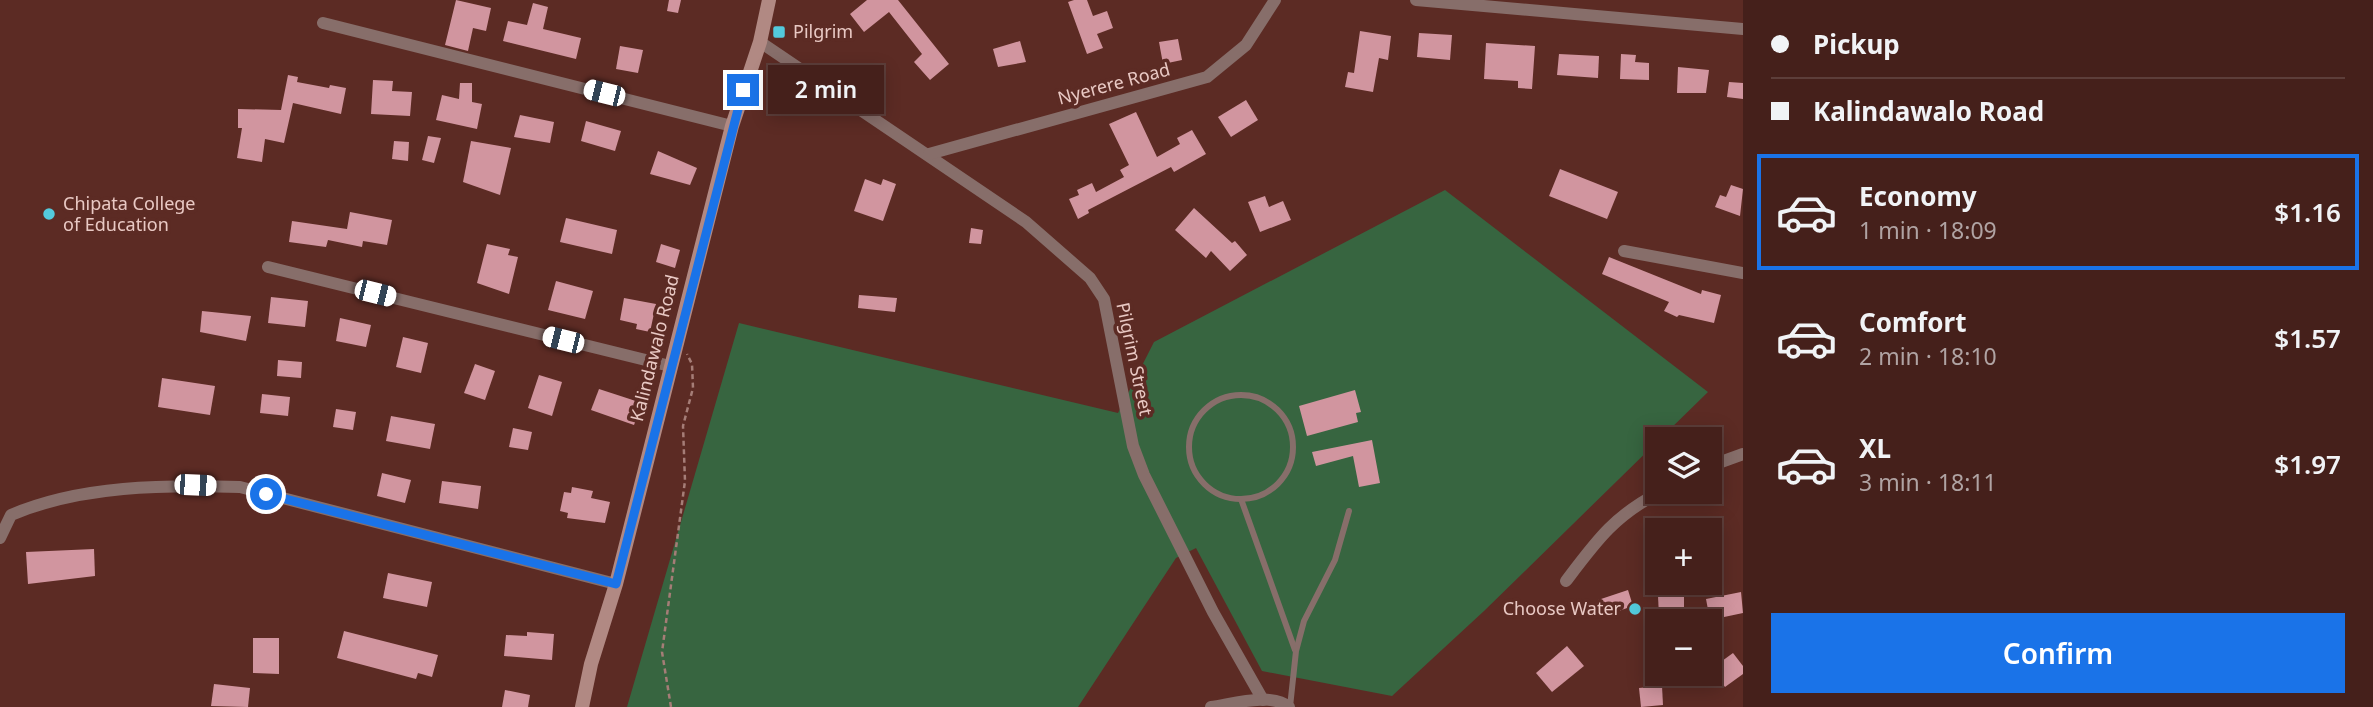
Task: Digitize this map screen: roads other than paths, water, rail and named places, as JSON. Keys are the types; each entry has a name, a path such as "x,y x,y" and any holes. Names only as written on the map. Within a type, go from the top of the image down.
{"street":[{"name":"Kalindawalo Road","path":"582,707 591,664 616,584 732,126 760,42 769,0"},
{"name":"Nyerere Road","path":"929,154 1206,77 1246,45 1275,0"},
{"path":"1416,0 1743,29"},
{"path":"323,23 732,126"},
{"name":"Pilgrim Street","path":"760,42 1026,222 1090,278 1104,299 1133,446 1144,475 1213,612 1263,700"},
{"path":"1624,251 1743,273"},
{"path":"268,267 670,366"},
{"path":"1722,462 1743,454"},
{"path":"0,538 11,515 42,502 95,492 195,485 240,487 616,584"},
{"path":"1566,581 1605,530 1629,508 1645,500"},
{"path":"1211,707 1263,700 1281,702 1290,707"}],"lane":[{"path":"1241,395 1261,399 1278,410 1289,427 1293,447 1289,467 1278,483 1261,495 1241,499 1221,495 1204,484 1193,467 1189,447 1193,427 1204,410 1221,399 1241,395"},
{"path":"1241,499 1296,652"},
{"path":"1290,707 1296,652 1304,621 1335,560 1349,512"}],"place":[{"name":"Pilgrim","path":"779,32"},
{"name":"Chipata College of Education","path":"49,214"},
{"name":"Choose Water","path":"1635,609"}]}
